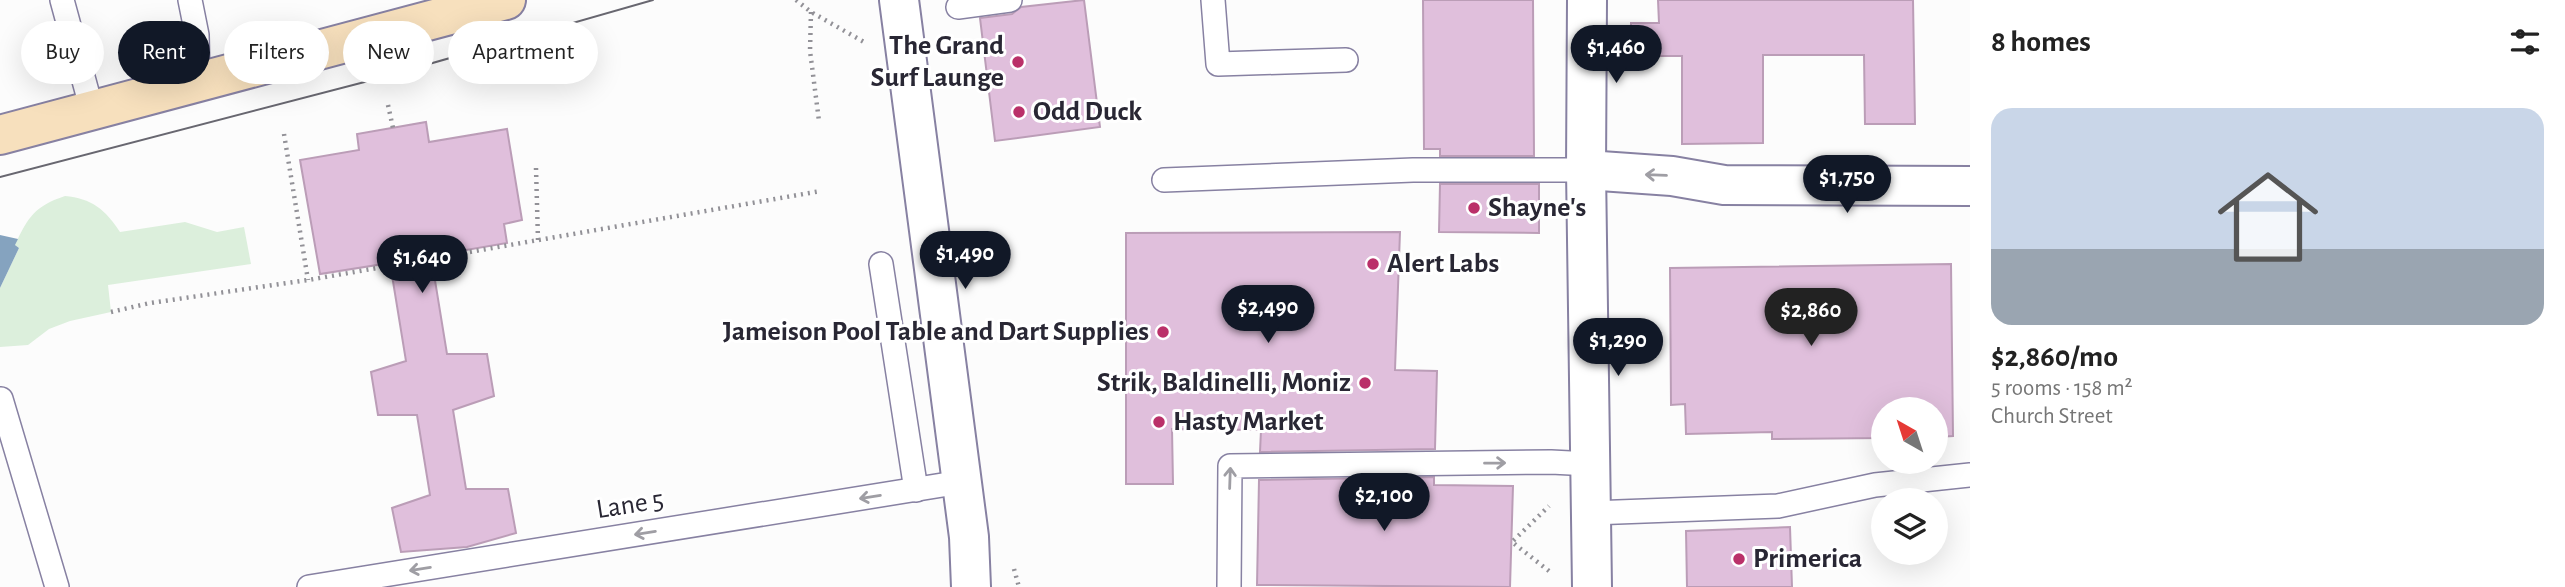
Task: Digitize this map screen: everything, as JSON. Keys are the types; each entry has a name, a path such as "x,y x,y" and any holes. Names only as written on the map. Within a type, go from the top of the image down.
{"main road":[{"path":"210,78 506,0"},
{"path":"0,135 187,84"}],"street":[{"path":"899,0 969,537 971,587"},
{"path":"1587,0 1586,170 1592,587"},
{"path":"1586,170 1672,176 1724,185 1970,186"}],"lane":[{"path":"62,0 92,110"},
{"path":"190,0 194,21"},
{"path":"958,7 1010,0"},
{"path":"1213,0 1218,64 1346,60"},
{"path":"1164,180 1413,170 1586,170"},
{"path":"881,264 916,490"},
{"path":"1,399 57,587"},
{"path":"1229,587 1230,466 1590,464"},
{"path":"1591,513 1777,506 1875,485 1970,475"},
{"name":"Lane 5","path":"309,587 961,482"}],"path":[{"path":"796,0 811,12 875,48"},
{"path":"811,12 810,51 819,121"},
{"path":"388,105 393,128"},
{"path":"284,134 308,280"},
{"path":"536,168 538,240"},
{"path":"111,312 150,303 308,280 821,191"},
{"path":"1549,571 1512,542 1550,506"}],"green space":[{"path":"65,196 83,199 97,206 120,232 185,222 217,232 244,227 251,264 108,285 111,312 70,321 49,329 28,345 0,347 0,288 19,248 15,245 24,227 39,209"}],"water":[{"path":"0,235 18,239 15,245 19,248 0,288"}],"building":[{"path":"1084,0 1100,127 995,141 980,18 1012,14 1021,7"},
{"path":"1423,0 1533,0 1534,156 1440,156 1440,149 1424,149"},
{"path":"1658,0 1913,0 1915,124 1865,124 1864,55 1763,55 1763,143 1682,144 1682,56 1631,56 1631,23 1659,23"},
{"path":"426,122 429,142 507,129 522,220 504,224 507,243 431,256 447,354 487,354 494,396 453,410 466,489 508,489 516,533 467,547 401,552 392,508 430,495 417,415 378,415 371,372 406,361 390,263 320,274 300,160 359,150 357,134"},
{"path":"1440,184 1539,184 1539,233 1439,232"},
{"path":"1400,232 1395,370 1437,371 1435,449 1260,452 1261,430 1172,429 1173,484 1126,484 1126,233"},
{"path":"1951,264 1953,436 1948,436 1948,397 1871,397 1871,438 1772,439 1772,432 1686,434 1685,404 1671,405 1670,268"},
{"path":"1434,477 1434,485 1513,486 1510,587 1257,585 1259,480"},
{"name":"Primerica","path":"1790,527 1792,587 1687,587 1686,531"}],"tram line":[{"path":"0,177 380,78 653,0"}],"place":[{"name":"The Grand Surf Launge","path":"1018,62"},
{"name":"Odd Duck","path":"1019,112"},
{"name":"Shayne's","path":"1474,208"},
{"name":"Alert Labs","path":"1373,264"},
{"name":"Jameison Pool Table and Dart Supplies","path":"1163,332"},
{"name":"Strik, Baldinelli, Moniz","path":"1365,383"},
{"name":"Hasty Market","path":"1159,422"},
{"name":"Primerica","path":"1739,559"}]}
